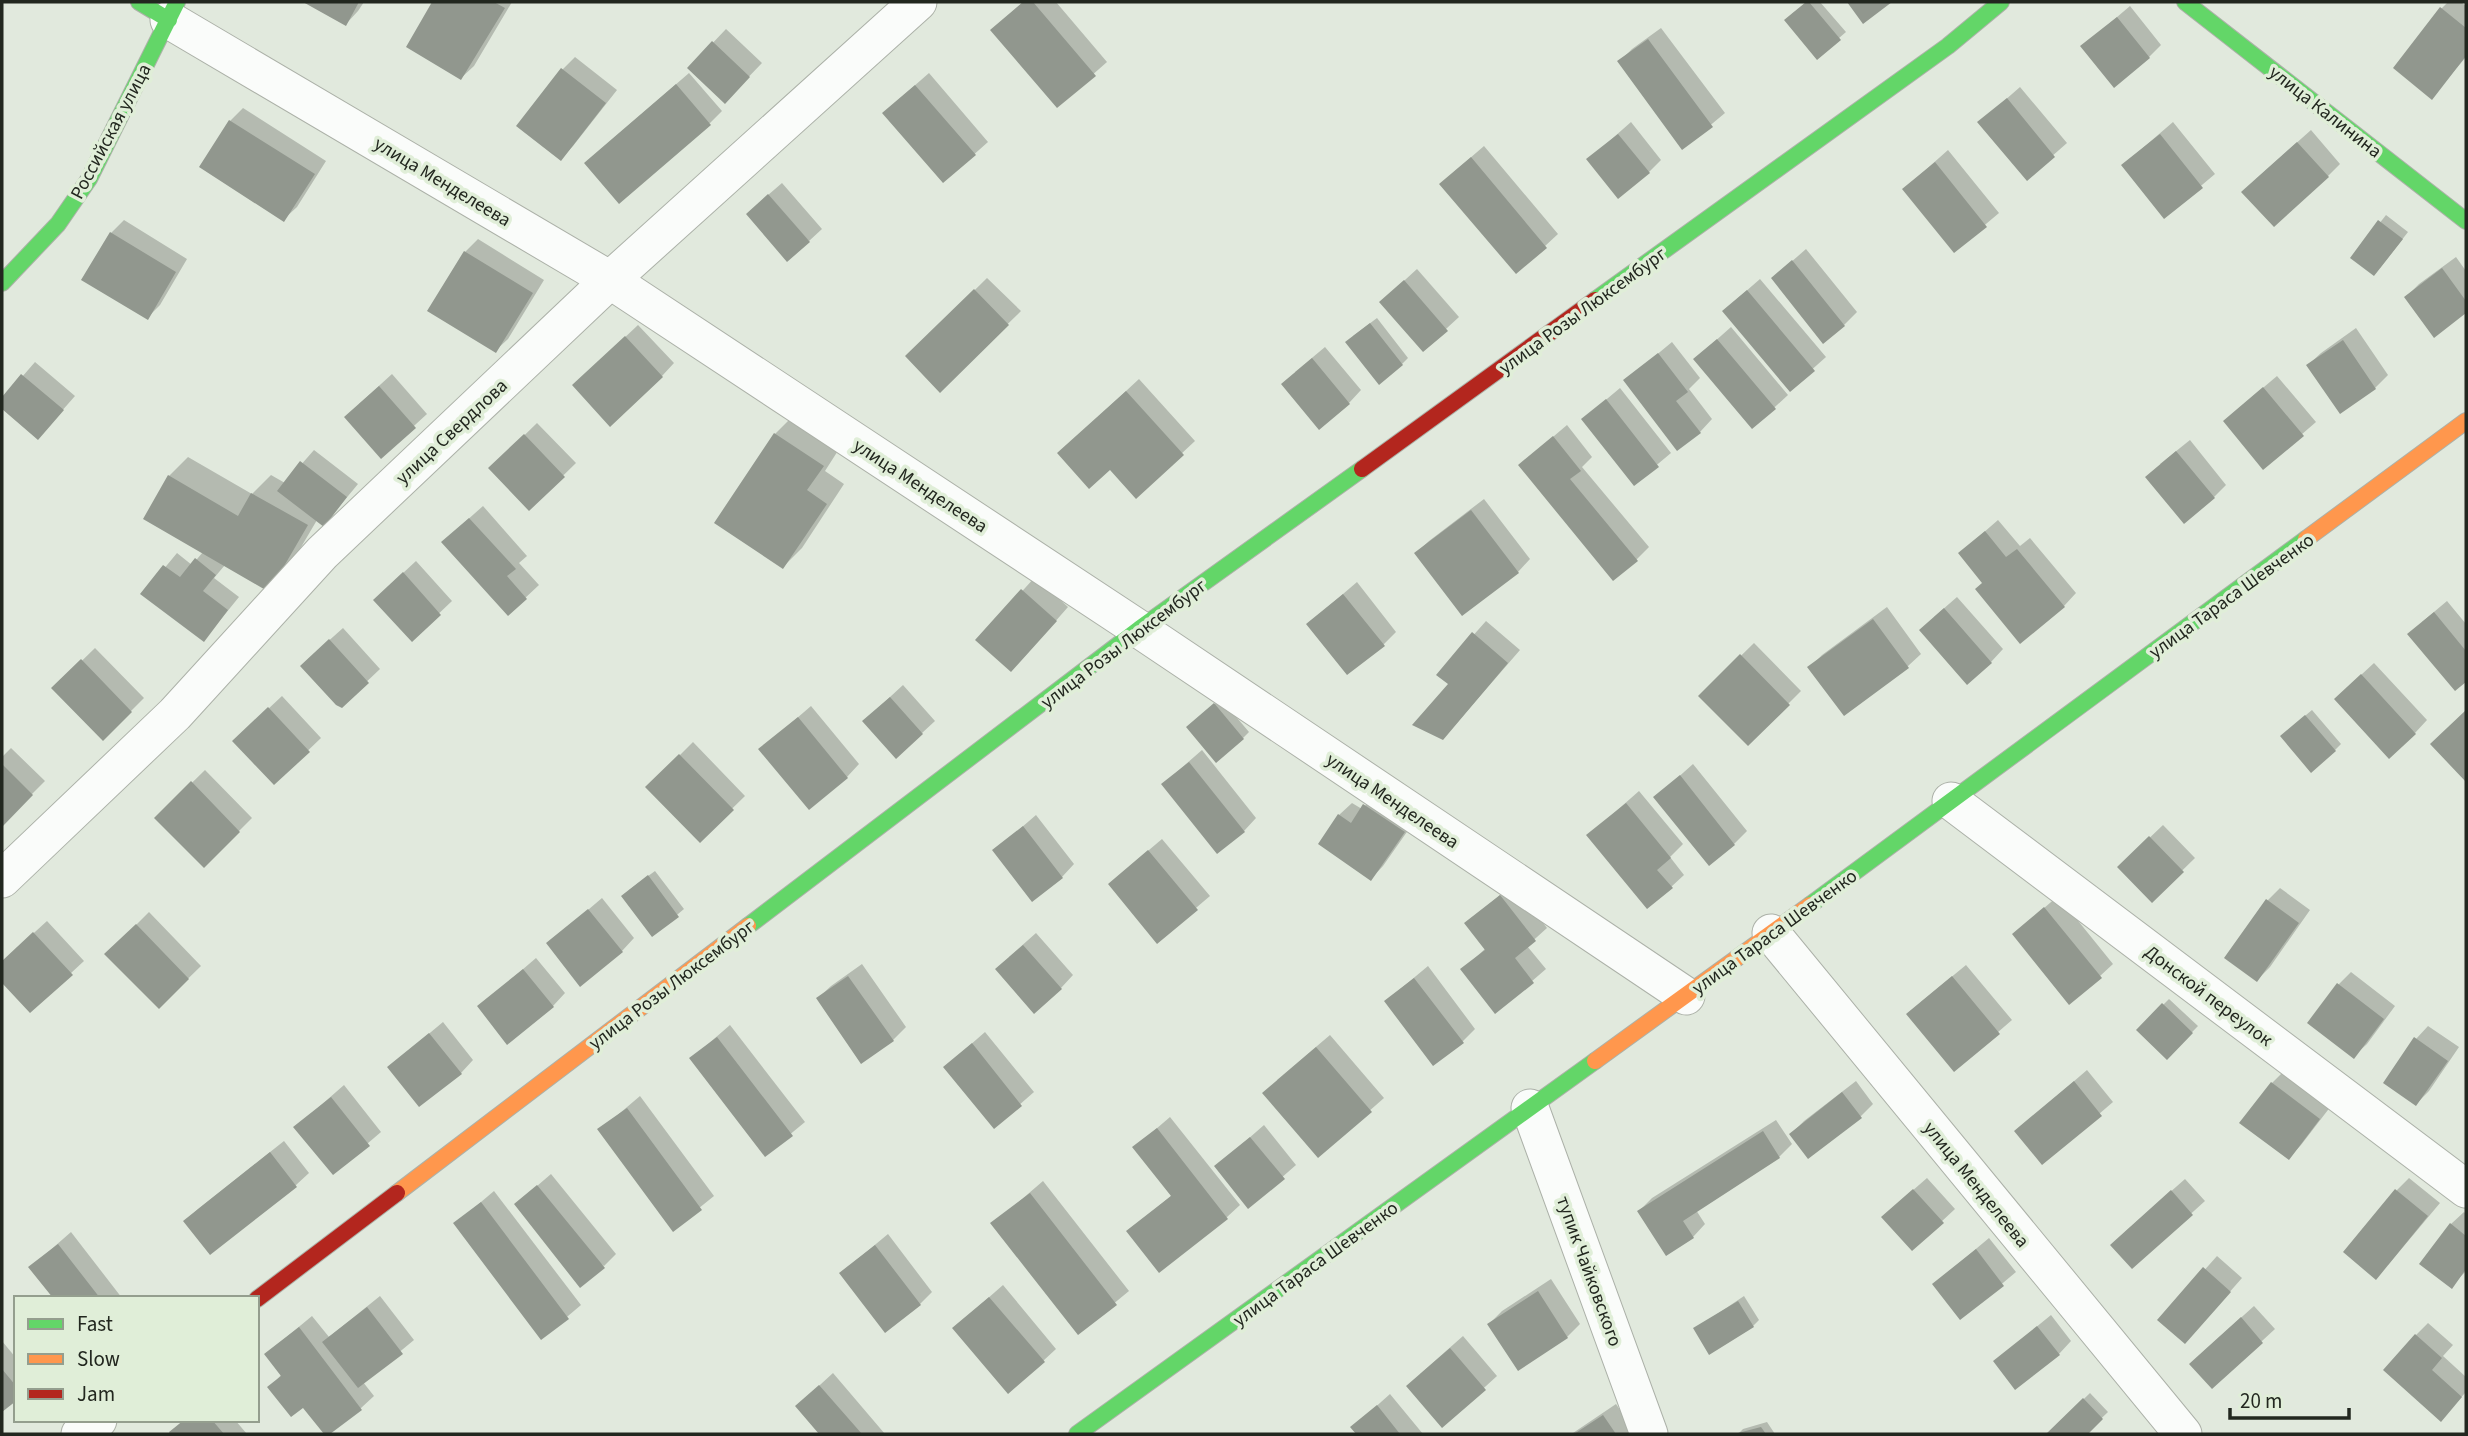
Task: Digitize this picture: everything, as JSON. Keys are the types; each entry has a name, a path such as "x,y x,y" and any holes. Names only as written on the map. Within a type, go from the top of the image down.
{"street":[{"name":"улица Свердлова","path":"2,879 175,714 323,553 611,280 918,2"},
{"name":"улица Розы Люксембург","path":"259,1297 1139,629 1948,46 2001,2"},
{"name":"улица Калинина","path":"2185,2 2466,221"},
{"name":"улица Менделеева","path":"162,8 611,280 1139,629 1686,996"},
{"name":"Российская улица","path":"2,283 58,225 89,179 162,8"},
{"name":"улица Тараса Шевченко","path":"1077,1434 1686,996 2466,421"},
{"name":"Донской переулок","path":"1951,801 2466,1189"},
{"name":"улица Менделеева","path":"1771,933 2183,1434"},
{"name":"тупик Чайковского","path":"1530,1108 1649,1434"},
{"path":"79,1434 95,1422"}],"building":[{"path":"303,2 359,2 346,26"},
{"path":"432,2 494,2 505,8 461,80 406,47"},
{"path":"1023,2 1033,2 1096,76 1057,108 990,30"},
{"path":"1809,2 1841,40 1817,60 1784,20"},
{"path":"1847,2 1892,2 1863,24"},
{"path":"2440,7 2466,28 2466,56 2432,100 2393,68"},
{"path":"2117,17 2150,58 2114,88 2080,46"},
{"path":"1648,39 1713,127 1682,150 1617,61"},
{"path":"712,41 750,77 725,104 687,68"},
{"path":"561,68 606,103 561,161 516,126"},
{"path":"676,84 711,125 619,204 584,163"},
{"path":"915,85 976,155 943,183 882,113"},
{"path":"2007,98 2055,157 2027,181 1977,122"},
{"path":"229,120 315,174 284,222 199,167"},
{"path":"1618,134 1650,173 1618,199 1586,159"},
{"path":"2160,134 2203,188 2164,219 2121,165"},
{"path":"2297,142 2329,177 2274,227 2241,192"},
{"path":"1471,157 1547,248 1516,274 1439,184"},
{"path":"1935,162 1987,227 1954,253 1902,189"},
{"path":"768,194 810,242 787,262 746,214"},
{"path":"2378,220 2403,239 2374,276 2350,258"},
{"path":"110,232 176,272 148,320 81,280"},
{"path":"464,251 533,293 496,353 427,311"},
{"path":"1792,260 1845,326 1823,344 1771,278"},
{"path":"2442,268 2466,301 2466,313 2434,338 2404,297"},
{"path":"1404,280 1448,331 1423,352 1379,302"},
{"path":"974,289 1009,325 940,393 905,356"},
{"path":"1747,290 1815,371 1790,392 1722,311"},
{"path":"1370,323 1403,365 1379,385 1345,342"},
{"path":"625,336 663,377 610,427 572,385"},
{"path":"1717,339 1776,409 1752,429 1693,359"},
{"path":"2343,340 2376,389 2340,414 2306,365"},
{"path":"1658,353 1688,392 1676,401 1701,433 1677,451 1623,380"},
{"path":"1312,358 1350,404 1319,430 1281,384"},
{"path":"21,374 64,410 38,440 2,409 2,397"},
{"path":"379,386 416,428 381,459 344,417"},
{"path":"2263,387 2304,436 2263,470 2223,421"},
{"path":"1126,391 1184,455 1136,499 1110,470 1089,489 1057,453"},
{"path":"1606,399 1659,467 1634,486 1581,419"},
{"path":"774,433 824,466 807,490 827,504 783,569 714,523"},
{"path":"524,434 565,477 529,511 488,468"},
{"path":"1553,436 1581,471 1570,479 1638,561 1613,581 1518,465"},
{"path":"2176,451 2215,498 2184,524 2145,477"},
{"path":"300,461 347,497 324,527 277,491"},
{"path":"168,475 238,516 251,493 308,525 269,592 143,519"},
{"path":"1471,510 1519,573 1462,616 1414,553"},
{"path":"469,518 516,569 507,576 527,599 508,616 441,542"},
{"path":"1985,531 2006,557 2017,549 2065,607 2020,644 1975,589 1982,583 1958,553"},
{"path":"195,558 216,575 203,591 228,610 204,642 140,594 163,565 180,577"},
{"path":"403,572 441,615 412,642 373,600"},
{"path":"1021,589 1057,621 1011,672 975,640"},
{"path":"1343,594 1385,646 1347,675 1306,624"},
{"path":"1944,608 1992,663 1967,685 1919,630"},
{"path":"2434,612 2466,651 2466,682 2455,691 2407,634"},
{"path":"1873,619 1909,668 1844,716 1807,667"},
{"path":"1472,632 1508,663 1443,740 1412,725 1448,684 1436,675"},
{"path":"329,639 369,683 342,708 336,705 300,666"},
{"path":"1740,654 1790,705 1748,746 1698,696"},
{"path":"81,659 132,712 103,741 51,688"},
{"path":"2361,674 2416,734 2389,759 2334,699"},
{"path":"890,697 923,734 896,759 862,721"},
{"path":"1214,703 1244,739 1216,763 1186,727"},
{"path":"268,707 310,752 274,785 232,741"},
{"path":"2466,710 2466,782 2430,744"},
{"path":"2305,715 2336,751 2311,773 2280,736"},
{"path":"798,717 848,778 809,810 758,749"},
{"path":"679,754 734,810 700,843 645,787"},
{"path":"1189,762 1245,832 1217,854 1161,784"},
{"path":"2,764 33,795 2,827"},
{"path":"1680,775 1735,845 1709,866 1653,797"},
{"path":"191,781 240,832 204,868 154,818"},
{"path":"1626,803 1671,858 1657,870 1673,888 1647,909 1586,835"},
{"path":"1363,804 1405,832 1371,881 1318,844 1338,814 1351,823"},
{"path":"1023,826 1063,878 1032,902 992,850"},
{"path":"2149,836 2184,872 2152,903 2117,867"},
{"path":"1148,850 1198,910 1157,944 1108,884"},
{"path":"648,875 679,917 652,937 621,896"},
{"path":"1500,895 1536,941 1515,958 1534,983 1495,1014 1460,969 1485,950 1464,923"},
{"path":"2266,899 2299,923 2257,982 2224,958"},
{"path":"2044,907 2102,978 2069,1005 2012,934"},
{"path":"588,909 623,952 580,987 546,943"},
{"path":"136,924 189,979 159,1009 104,954"},
{"path":"33,932 73,975 30,1013 2,983 2,961"},
{"path":"1023,945 1062,989 1034,1014 995,969"},
{"path":"523,969 554,1007 507,1045 477,1006"},
{"path":"848,976 894,1041 861,1064 816,998"},
{"path":"1952,976 2000,1034 1954,1072 1906,1014"},
{"path":"1414,978 1464,1043 1433,1066 1384,1001"},
{"path":"2337,983 2384,1019 2354,1059 2307,1023"},
{"path":"2162,1003 2193,1033 2167,1060 2136,1030"},
{"path":"429,1033 462,1074 419,1107 387,1067"},
{"path":"717,1037 793,1136 765,1157 689,1058"},
{"path":"2414,1037 2448,1061 2416,1106 2383,1083"},
{"path":"972,1043 1022,1106 994,1129 943,1067"},
{"path":"1316,1047 1372,1112 1318,1158 1262,1093"},
{"path":"2074,1081 2102,1116 2042,1165 2014,1131"},
{"path":"2271,1082 2320,1119 2289,1160 2239,1123"},
{"path":"1842,1092 1862,1118 1808,1159 1789,1134"},
{"path":"331,1097 370,1146 333,1175 293,1127"},
{"path":"627,1108 702,1210 673,1232 597,1129"},
{"path":"1157,1128 1228,1219 1159,1273 1126,1231 1171,1196 1132,1147"},
{"path":"1763,1131 1780,1158 1683,1221 1694,1238 1666,1256 1637,1211"},
{"path":"1250,1137 1285,1179 1248,1209 1214,1166"},
{"path":"270,1152 297,1187 210,1255 183,1221"},
{"path":"537,1185 605,1268 580,1288 514,1204"},
{"path":"1913,1189 1944,1223 1912,1251 1881,1217"},
{"path":"2395,1189 2428,1216 2376,1280 2343,1252"},
{"path":"2171,1190 2193,1215 2132,1269 2110,1245"},
{"path":"1030,1193 1117,1305 1078,1335 990,1223"},
{"path":"481,1202 569,1319 541,1340 453,1223"},
{"path":"2450,1223 2466,1236 2466,1269 2452,1289 2419,1264"},
{"path":"58,1244 98,1296 51,1296 28,1267"},
{"path":"875,1245 921,1305 885,1333 839,1273"},
{"path":"1976,1249 2004,1286 1960,1320 1932,1284"},
{"path":"2203,1267 2231,1292 2185,1344 2157,1320"},
{"path":"1538,1291 1568,1338 1518,1371 1487,1324"},
{"path":"989,1297 1045,1362 1008,1394 952,1328"},
{"path":"1738,1301 1754,1327 1709,1355 1693,1328"},
{"path":"367,1307 403,1354 358,1388 322,1342"},
{"path":"2241,1317 2263,1343 2212,1389 2189,1364"},
{"path":"2037,1326 2060,1355 2015,1390 1993,1361"},
{"path":"299,1327 362,1410 330,1434 324,1434 303,1408 291,1417 267,1387 281,1376 264,1354"},
{"path":"2415,1334 2442,1358 2432,1370 2462,1397 2441,1422 2383,1370"},
{"path":"1450,1348 1486,1390 1442,1428 1406,1386"},
{"path":"2,1369 14,1384 14,1403 2,1412"},
{"path":"819,1385 862,1434 819,1434 795,1406"},
{"path":"2083,1398 2103,1419 2088,1434 2046,1434"},
{"path":"1377,1405 1400,1434 1356,1434 1350,1427"},
{"path":"1603,1415 1616,1434 1574,1434"},
{"path":"182,1422 214,1422 224,1434 170,1434 169,1432"},
{"path":"1761,1427 1766,1434 1738,1434 1738,1433"}],"traffic: fast":[{"path":"139,2 169,20"},
{"path":"2,283 58,224 89,179 177,2"},
{"path":"1595,300 1948,46 2001,2"},
{"path":"2185,2 2466,221"},
{"path":"748,926 1139,629 1362,469"},
{"path":"1810,905 2306,539"},
{"path":"1077,1434 1595,1061"}],"traffic: slow":[{"path":"2306,539 2466,421"},
{"path":"1595,1061 1810,905"},
{"path":"397,1193 748,926"}],"traffic: jam":[{"path":"1362,469 1595,300"},
{"path":"259,1297 397,1193"}]}
